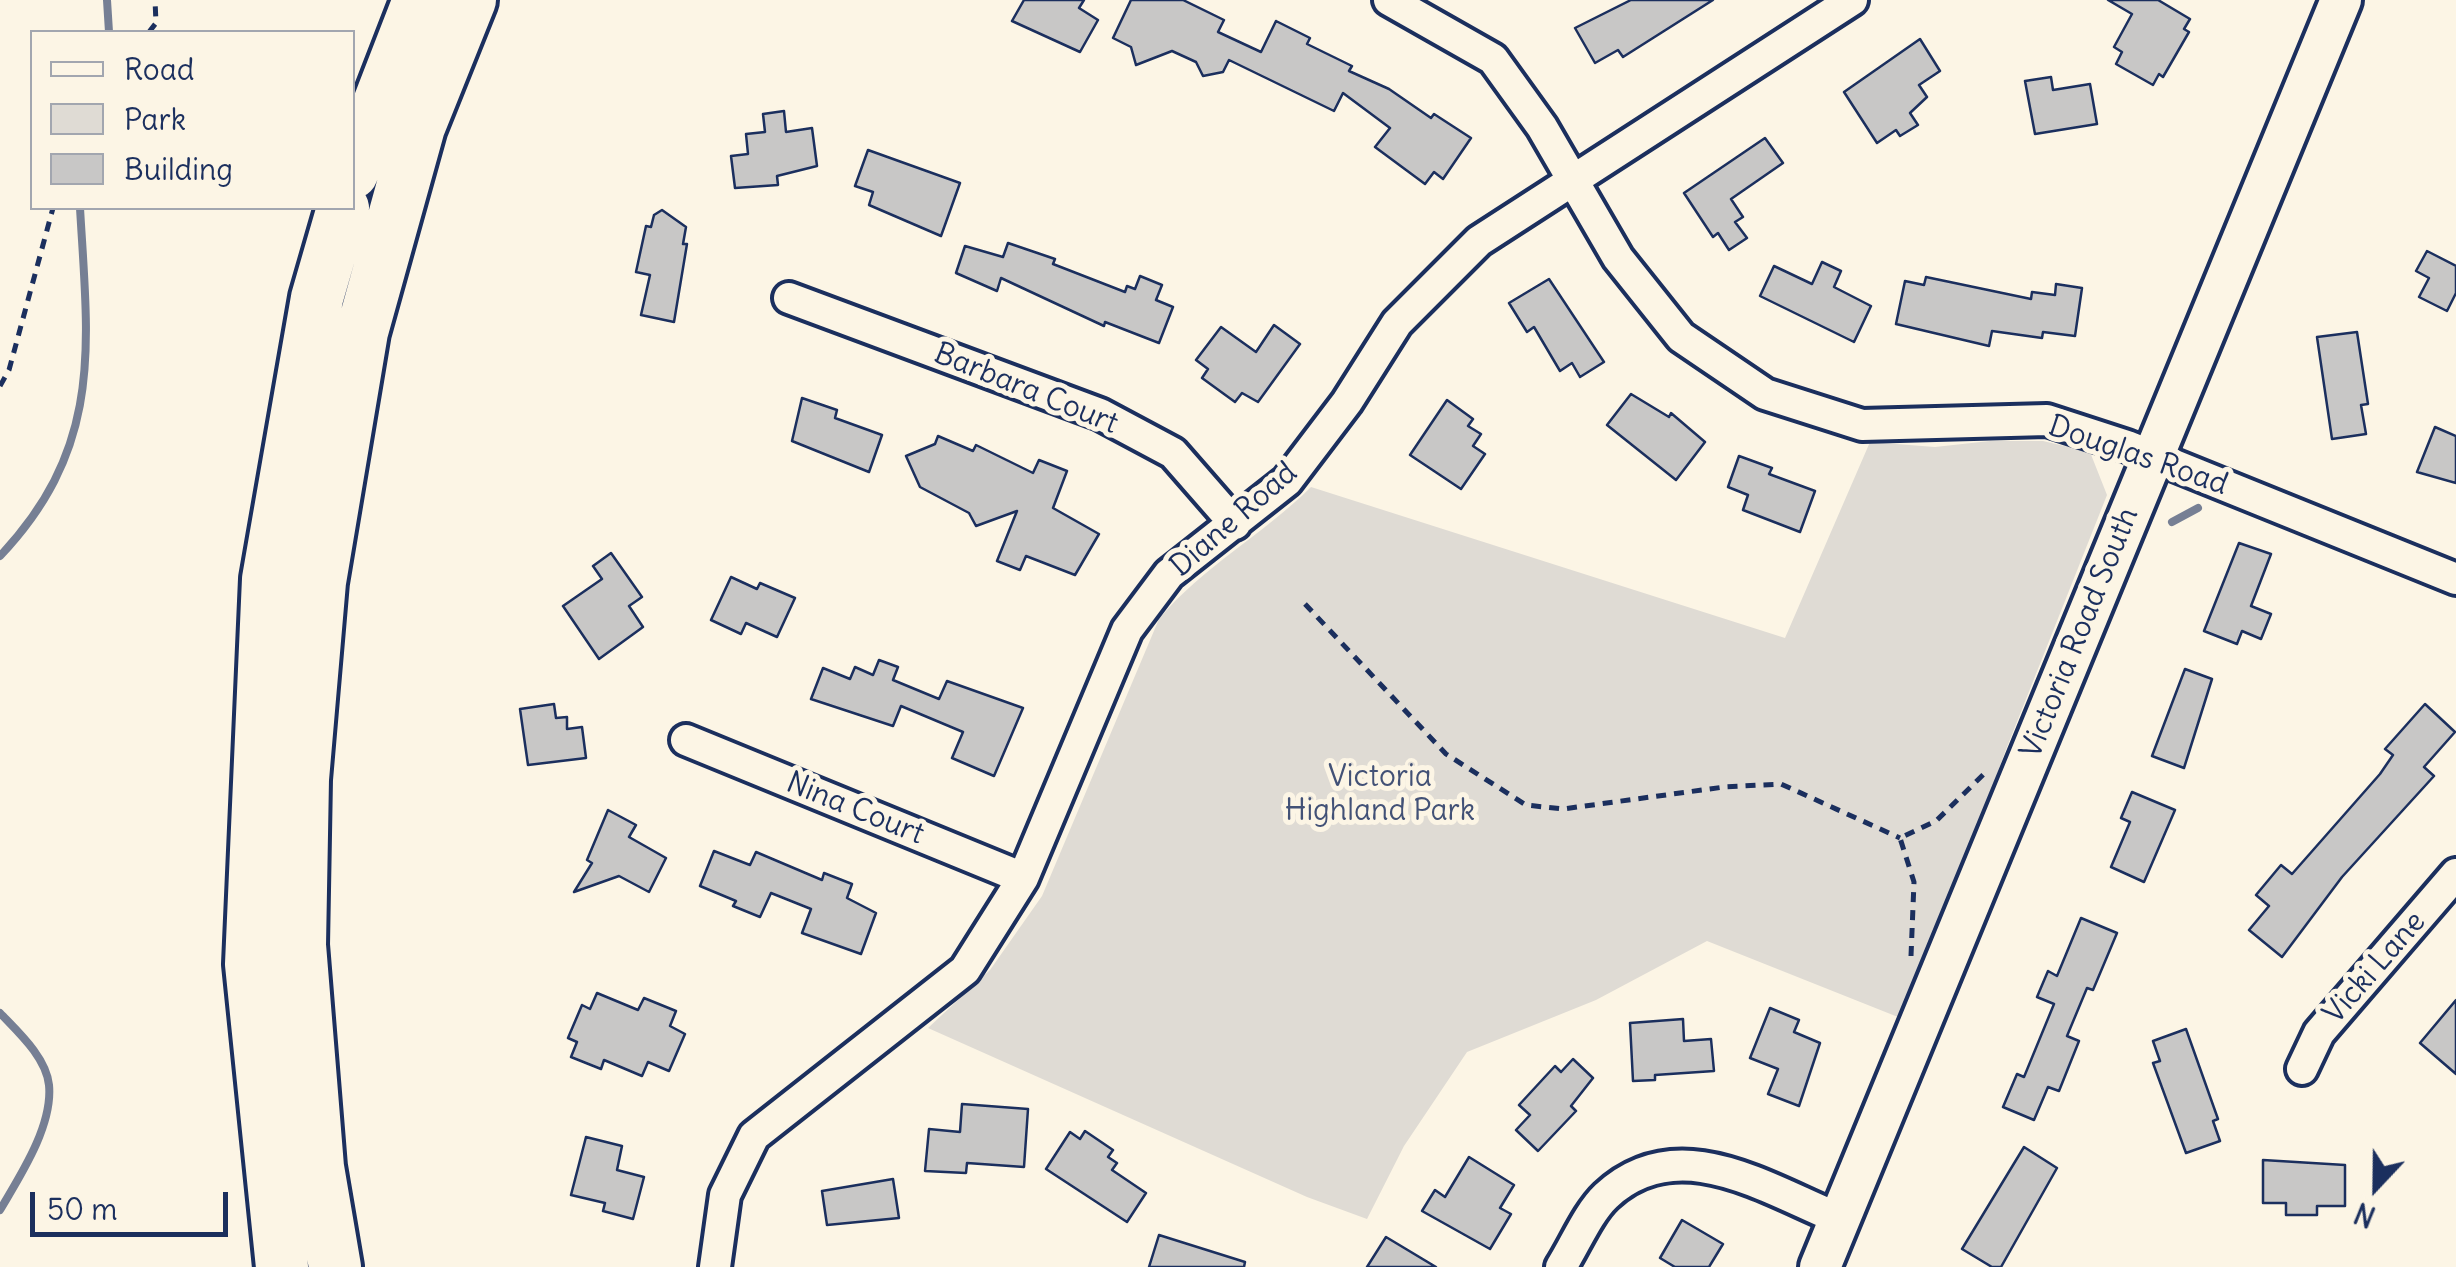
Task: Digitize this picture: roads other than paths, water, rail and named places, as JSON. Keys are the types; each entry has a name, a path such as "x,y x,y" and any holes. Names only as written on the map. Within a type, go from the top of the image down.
{"highway":[{"path":"355,165 419,0"},
{"path":"335,1267 318,1166 300,945 303,779 320,582 362,332 419,127 470,0"},
{"path":"282,1267 252,964 268,579 317,298 342,210"}],"street":[{"name":"Douglas Road","path":"1389,0 1493,59 1573,180 1618,258 1682,337 1765,394 1862,425 2048,420 2153,456 2456,579"},
{"name":"Diane Road","path":"715,1267 725,1195 754,1136 965,970 1023,878 1126,630 1169,574 1287,482 1347,402 1397,323 1480,241 1852,0"},
{"name":"Victoria Road South","path":"1820,1267 2341,0"},
{"name":"Barbara Court","path":"790,298 1100,414 1172,453 1234,524"},
{"name":"Nina Court","path":"686,740 1023,878"},
{"name":"Vicki Lane","path":"2302,1069 2319,1033 2456,874"},
{"path":"1561,1267 1604,1198 1642,1170 1708,1164 1840,1220"}],"waterway":[{"path":"107,0 109,30"},
{"path":"0,556 34,515 58,474 73,434 86,349 80,210"},
{"path":"2172,522 2198,508"},
{"path":"0,1013 37,1055 49,1085 41,1134 0,1210"}],"park label":[{"name":"Victoria Highland Park","path":"1380,794"}]}
